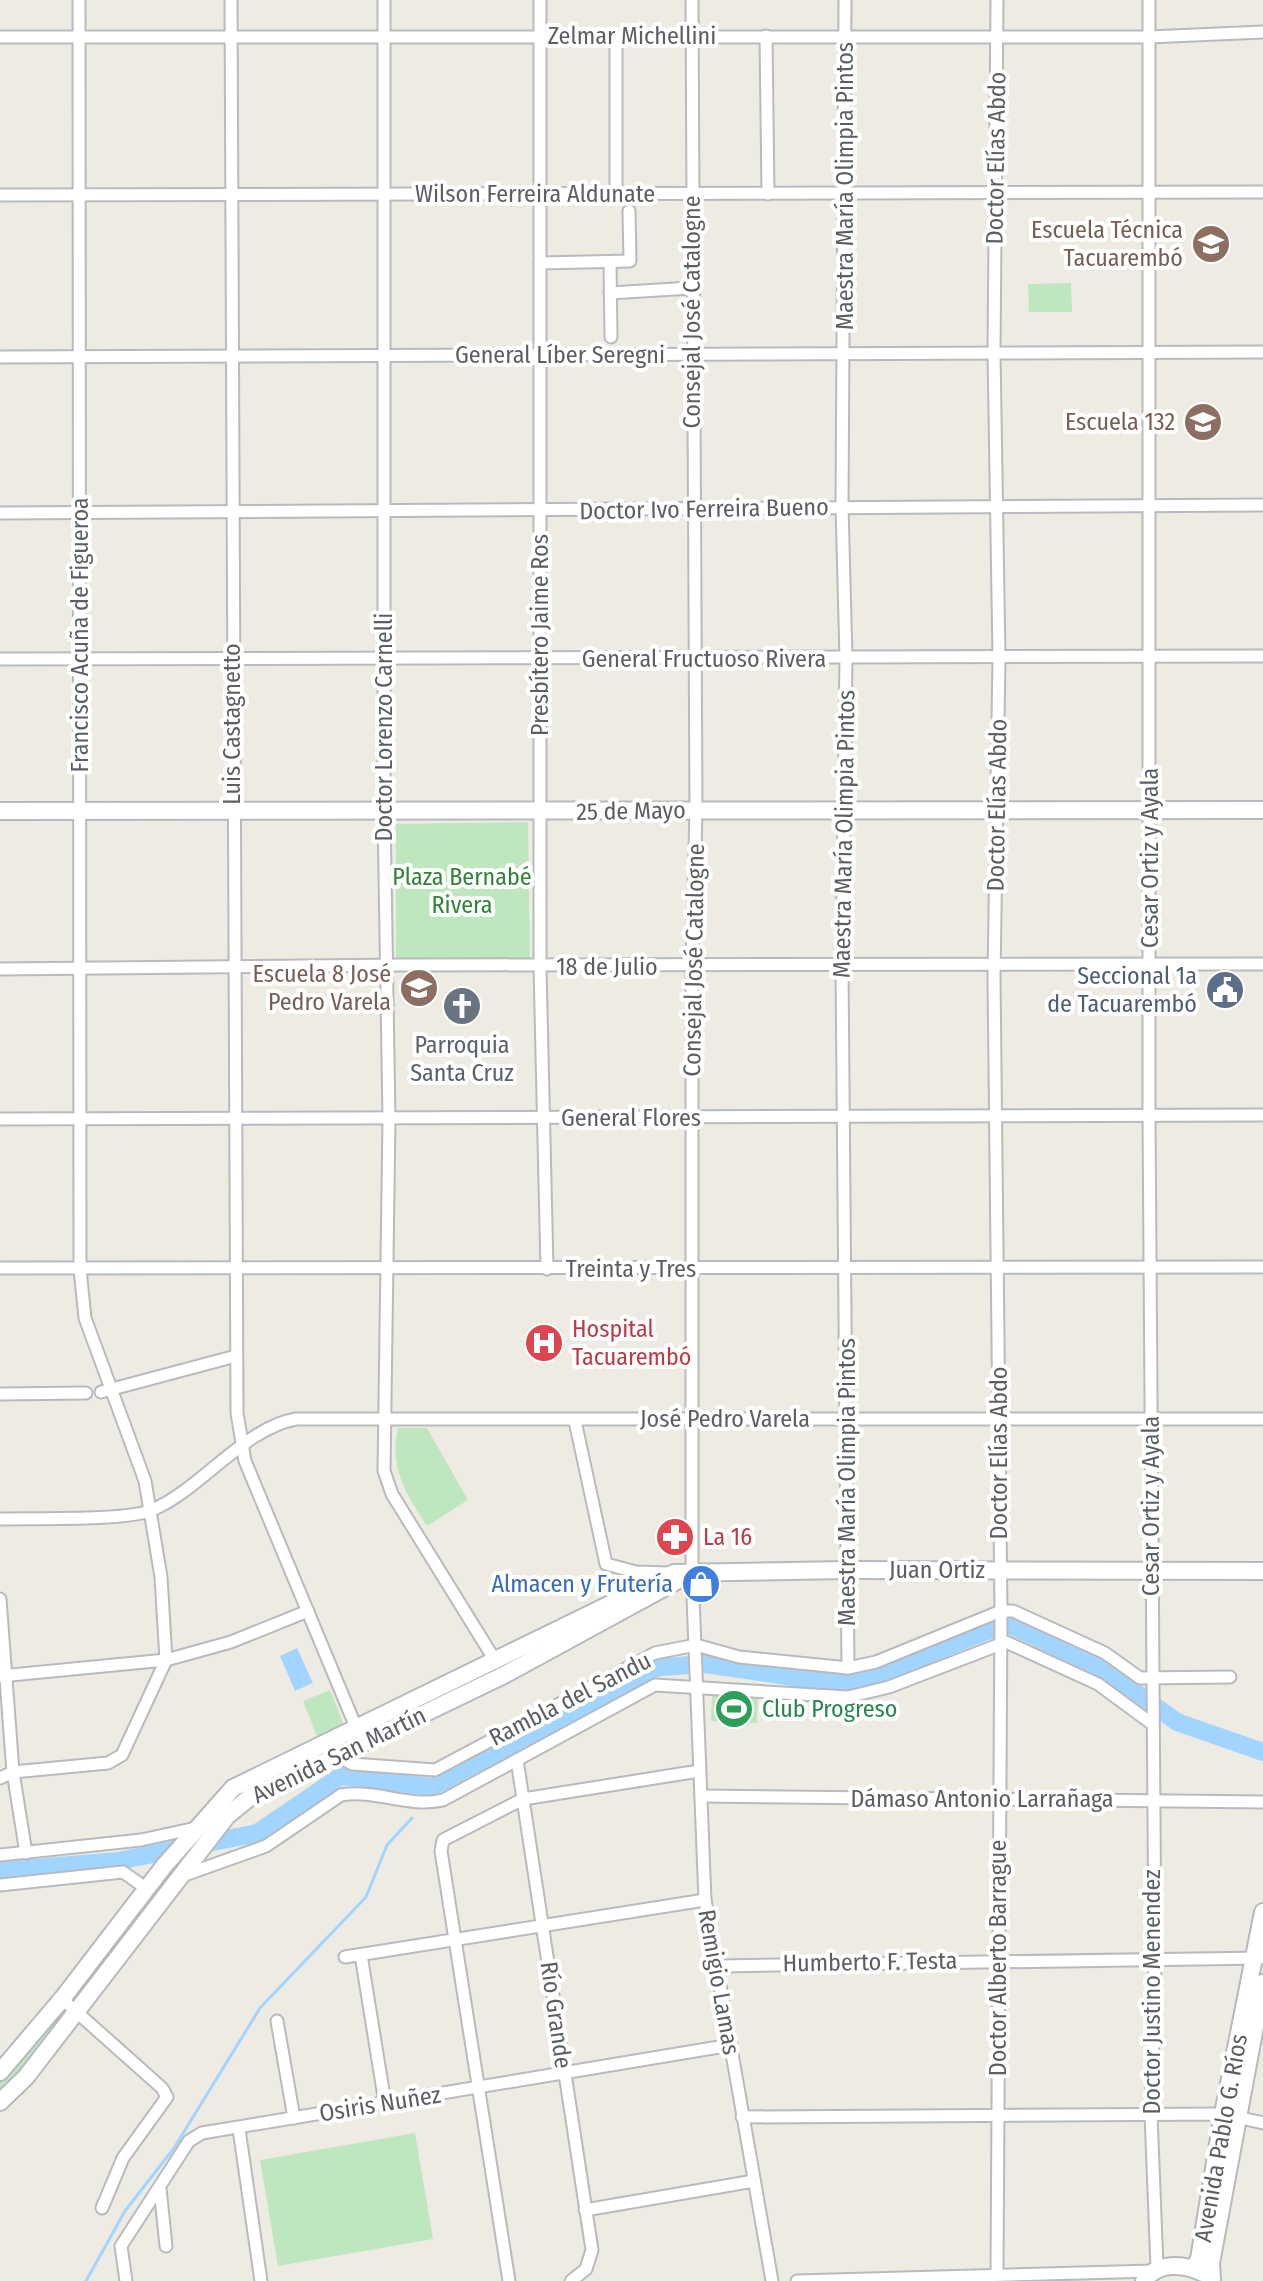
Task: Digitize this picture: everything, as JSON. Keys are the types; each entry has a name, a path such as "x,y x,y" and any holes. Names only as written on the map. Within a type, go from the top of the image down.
{"street":[{"name":"Francisco Acuña de Figueroa","path":"79,0 80,1269 85,1318 106,1390 145,1481 160,1564 166,1660"},
{"name":"Luis Castagnetto","path":"231,0 231,811 236,1356 242,1448 360,1737"},
{"name":"Doctor Lorenzo Carnelli","path":"384,0 384,812 389,1119 384,1419 387,1484 496,1662"},
{"name":"Presbítero Jaime Ros","path":"540,0 540,967 547,1269"},
{"name":"Consejal José Catalogne","path":"692,0 691,288 696,810 692,966 692,1572 698,1684"},
{"name":"Maestra María Olimpia Pintos","path":"845,0 842,507 846,658 842,966 848,1668"},
{"name":"Doctor Elías Abdo","path":"997,0 994,352 999,657 994,965 998,1116 999,1640"},
{"name":"Cesar Ortiz y Ayala","path":"1149,0 1151,1720"},
{"name":"Zelmar Michellini","path":"0,37 1149,37 1263,32"},
{"path":"616,36 616,194"},
{"path":"766,36 768,194"},
{"name":"Wilson Ferreira Aldunate","path":"0,195 231,197 1263,192"},
{"path":"540,263 630,261 629,211"},
{"path":"610,263 611,337"},
{"path":"610,293 691,288"},
{"name":"General Líber Seregni","path":"0,357 1263,352"},
{"name":"Doctor Ivo Ferreira Bueno","path":"0,513 1263,505"},
{"name":"General Fructuoso Rivera","path":"0,659 1263,656"},
{"name":"25 de Mayo","path":"0,811 1263,810"},
{"name":"18 de Julio","path":"0,969 233,969 385,965 1263,964"},
{"name":"General Flores","path":"0,1119 1263,1115"},
{"name":"Treinta y Tres","path":"0,1268 1263,1267"},
{"path":"106,1390 236,1356"},
{"path":"0,1394 86,1393"},
{"name":"José Pedro Varela","path":"150,1512 242,1448 287,1421 1263,1419"},
{"name":"Juan Ortiz","path":"575,1421 602,1556 611,1567 674,1573 848,1570 1263,1571"},
{"path":"0,1519 150,1512"},
{"name":"Avenida San Martín","path":"0,2102 26,2077 227,1816 265,1788 332,1750 504,1675 692,1572"},
{"name":"Avenida San Martín","path":"360,1737 496,1662 674,1573"},
{"path":"0,1599 3,1676 13,1772 26,1853"},
{"path":"3,1676 166,1660 231,1642 308,1611"},
{"path":"1001,1616 1013,1611 1091,1646 1140,1678 1230,1677"},
{"name":"Rambla del Sandu","path":"332,1750 352,1764 435,1770 645,1658 696,1648 739,1657 848,1668 876,1662 1001,1616"},
{"path":"184,1873 266,1846 341,1795 353,1793 433,1802 655,1685 698,1684 848,1697 889,1687 999,1640 1014,1643 1092,1681 1151,1720"},
{"name":"Doctor Alberto Barrague","path":"997,2272 999,1640"},
{"path":"0,1778 13,1772 108,1763 122,1755 166,1660"},
{"name":"Remigio Lamas","path":"698,1684 705,1900 772,2281"},
{"name":"Doctor Justino Menendez","path":"1151,1720 1155,1958 1151,2273"},
{"name":"Avenida San Martín","path":"0,2072 62,1999 164,1866 243,1781 332,1750"},
{"name":"Río Grande","path":"517,1760 592,2250 586,2269 571,2281"},
{"path":"509,2281 453,1942 441,1851 443,1840 523,1799 699,1771"},
{"name":"Dámaso Antonio Larrañaga","path":"701,1796 1263,1802"},
{"path":"0,1855 192,1833"},
{"path":"0,1885 123,1872 147,1889"},
{"path":"345,1957 705,1900"},
{"name":"Avenida Pablo G. Ríos","path":"1194,2268 1199,2259 1229,2115 1258,1958 1263,1912"},
{"path":"361,1955 385,2103"},
{"name":"Humberto F. Testa","path":"718,1966 999,1959 1258,1958"},
{"name":"Avenida Pablo G. Ríos","path":"1212,2280 1211,2263 1229,2115 1263,1983"},
{"path":"62,1999 162,2088 167,2097 123,2158 102,2208"},
{"path":"277,2021 294,2118"},
{"name":"Osiris Nuñez","path":"126,2281 121,2246 196,2135 731,2045"},
{"path":"742,2117 1151,2114 1229,2115 1263,2123"},
{"path":"239,2129 261,2281"},
{"path":"585,2210 754,2181"},
{"path":"160,2188 166,2246"},
{"path":"797,2281 997,2272 1151,2273 1194,2268 1212,2280"}],"green space":[{"path":"1071,283 1072,312 1029,312 1028,284"},
{"name":"Plaza Bernabé Rivera","path":"528,822 530,959 396,959 396,824"},
{"path":"398,1428 427,1428 468,1500 427,1526 401,1480 396,1456"},
{"path":"330,1690 344,1725 317,1736 303,1701"},
{"name":"Club Progreso","path":"712,1695 758,1697 757,1723 711,1721"},
{"path":"61,2010 68,2011 40,2053 0,2095 0,2082"},
{"path":"415,2133 433,2239 278,2266 260,2160"}],"water":[{"path":"297,1648 313,1683 295,1691 280,1656"}],"waterway":[{"path":"0,1871 118,1861 257,1833 341,1776 432,1787 650,1670 662,1667 705,1664 833,1683 878,1674 1008,1624 1103,1669 1177,1722 1263,1752"},
{"path":"86,2281 125,2211 174,2148 260,2008 366,1897 387,1845 412,1818"}],"place":[{"name":"Escuela Técnica Tacuarembó","path":"1211,244"},
{"name":"Escuela 132","path":"1203,422"},
{"name":"Escuela 8 José Pedro Varela","path":"419,988"},
{"name":"Seccional 1a de Tacuarembó","path":"1225,990"},
{"name":"Parroquia Santa Cruz","path":"462,1006"},
{"name":"Hospital Tacuarembó","path":"544,1343"},
{"name":"La 16","path":"675,1537"},
{"name":"Almacen y Frutería","path":"701,1584"},
{"name":"Club Progreso","path":"734,1709"}]}
